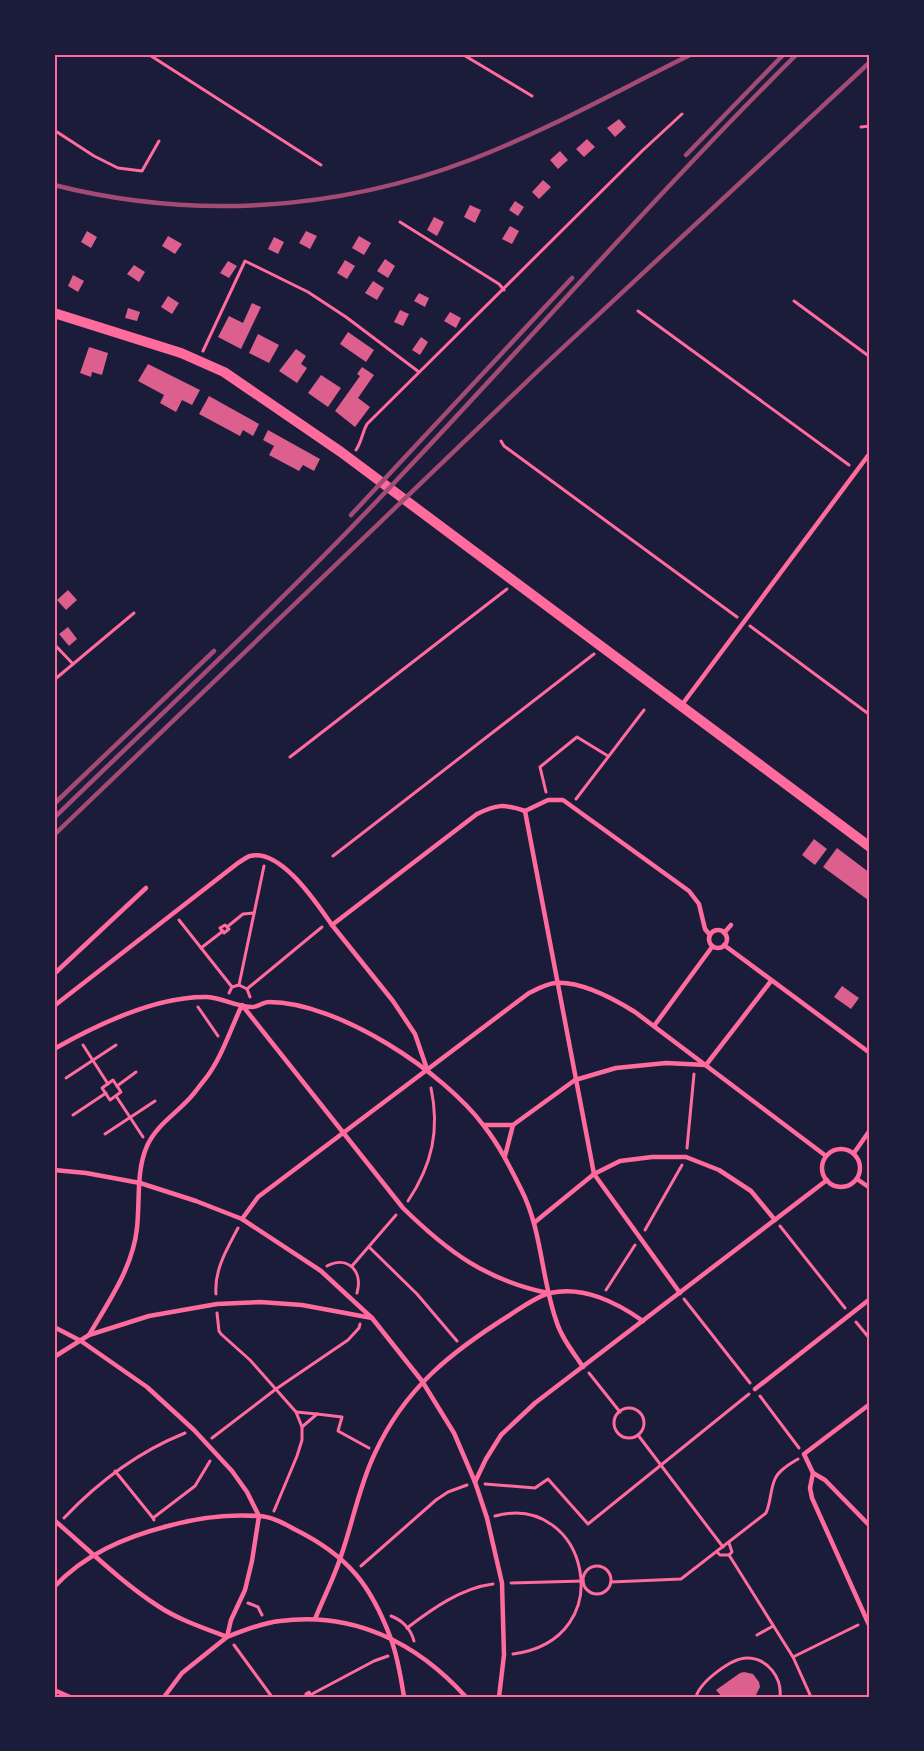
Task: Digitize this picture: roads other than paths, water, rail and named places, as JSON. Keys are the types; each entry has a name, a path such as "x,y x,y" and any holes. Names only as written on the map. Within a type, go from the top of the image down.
{"street":[{"path":"54,313 164,347 224,372 350,458 870,847"}],"lane":[{"path":"281,54 286,54"},
{"path":"681,706 870,453"},
{"path":"331,923 477,814 493,806 510,806 525,811 548,800 563,800 689,891 699,904 712,947"},
{"path":"525,811 594,1174 680,1293"},
{"path":"54,1006 238,863 251,856 266,856 291,874 393,1000 415,1034 428,1070"},
{"path":"54,974 146,888"},
{"path":"724,933 731,925"},
{"path":"710,935 719,930 724,933 726,937 724,945"},
{"path":"712,947 717,948 724,945"},
{"path":"724,945 870,1053"},
{"path":"654,1026 712,947"},
{"path":"484,1125 513,1125 575,1080 616,1068 666,1063 706,1065 771,981"},
{"path":"242,1219 258,1197 529,993 543,986 557,983 585,988 613,999 654,1026 826,1156"},
{"path":"54,1049 109,1021 141,1009 192,998 208,997 253,1007 267,1002 303,1007 343,1021 384,1042 428,1070 484,1125 505,1158 535,1222 548,1293 556,1322 583,1367"},
{"path":"89,1335 120,1282 132,1254 137,1229 141,1168 148,1144 153,1134 188,1100 208,1075 242,1005"},
{"path":"242,1005 403,1208 432,1236 464,1260 523,1288 548,1293 574,1292 602,1297 627,1309 643,1321"},
{"path":"505,1158 513,1125"},
{"path":"854,1153 870,1130"},
{"path":"845,1149 854,1153 860,1161 861,1170 857,1179 848,1186 835,1186 827,1180 822,1164 826,1156 834,1150 845,1149"},
{"path":"535,1222 594,1174 620,1161 652,1157 686,1157 719,1170 751,1191 775,1220"},
{"path":"54,1170 86,1173 140,1183 242,1219 321,1271 372,1318 422,1381 454,1433 475,1482 487,1518 502,1583 504,1655 499,1697"},
{"path":"857,1179 870,1188"},
{"path":"475,1482 501,1435 535,1403 827,1180"},
{"path":"315,1620 341,1557 359,1492 376,1452 395,1417 422,1381 461,1347 548,1293"},
{"path":"755,1389 870,1299"},
{"path":"54,1357 89,1335 149,1316 182,1309 271,1303 302,1305 372,1318"},
{"path":"54,1327 81,1341 147,1387 215,1452 247,1492 259,1515 245,1590 231,1620 227,1637"},
{"path":"870,1404 804,1454 813,1473 825,1480 870,1526"},
{"path":"813,1473 810,1488 812,1498 870,1627"},
{"path":"54,1587 93,1554 110,1545 155,1529 191,1520 259,1515 271,1518 322,1543 341,1557 355,1572 372,1597 391,1639 396,1653 404,1697"},
{"path":"56,1522 128,1584 160,1608 227,1637"},
{"path":"164,1697 182,1674 227,1637 279,1621 315,1620 336,1621 391,1639 414,1651 451,1681 466,1697"},
{"path":"54,1690 70,1697"}],"railway":[{"path":"54,185 106,196 159,203 211,206 264,205 316,200 368,190 420,177 498,149 692,54"},
{"path":"686,155 784,54"},
{"path":"54,818 269,611 353,526 694,159 797,54"},
{"path":"54,835 541,368 870,62"},
{"path":"351,515 572,278"},
{"path":"54,804 214,651"}]}
